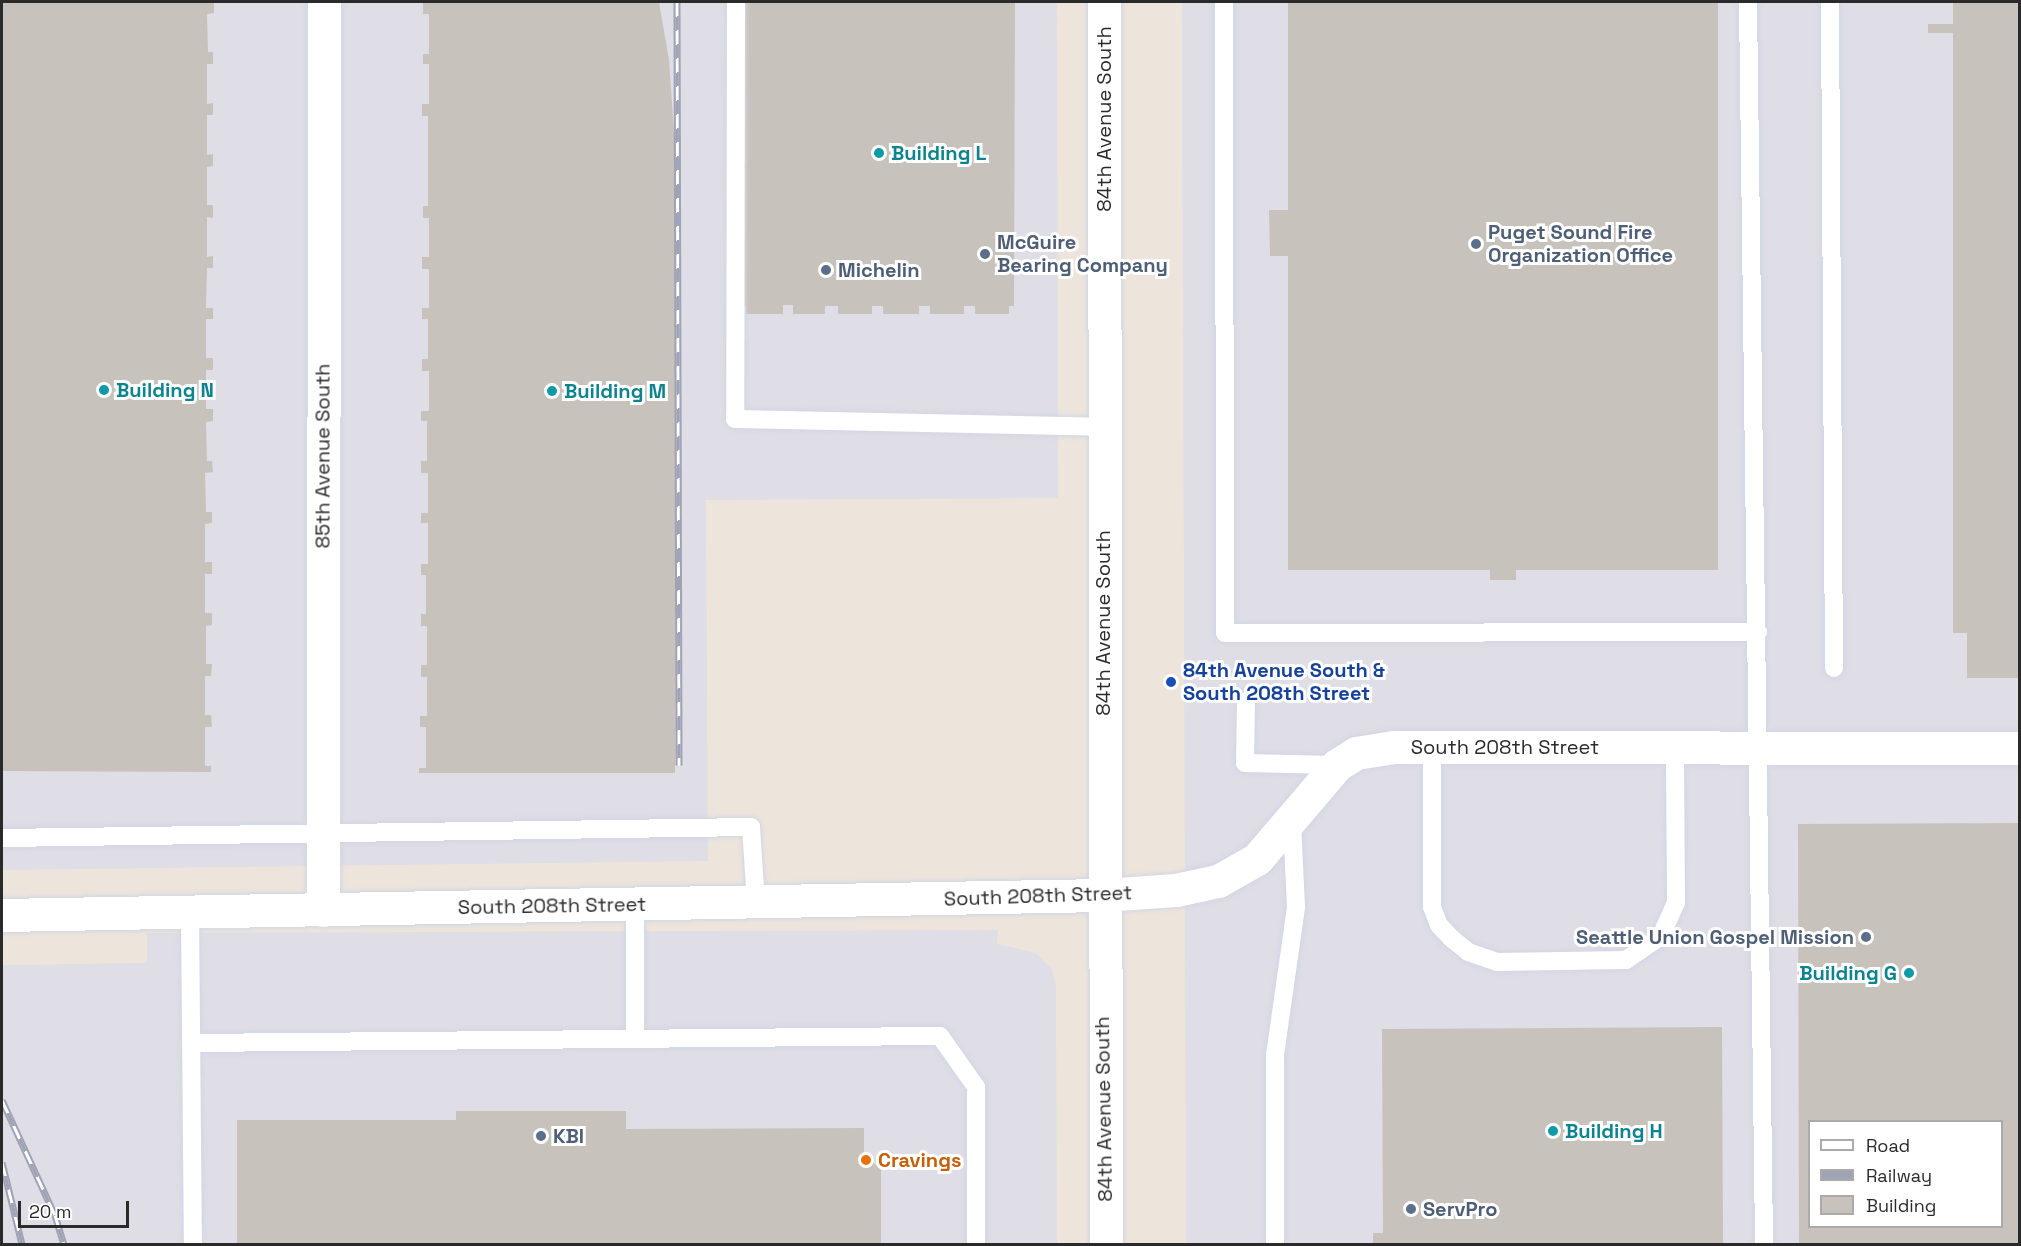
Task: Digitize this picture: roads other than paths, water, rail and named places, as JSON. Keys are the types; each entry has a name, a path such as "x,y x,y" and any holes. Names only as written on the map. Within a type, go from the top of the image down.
{"street":[{"name":"85th Avenue South","path":"323,910 324,2"},
{"name":"84th Avenue South","path":"1104,2 1102,895 1106,1245"},
{"name":"South 208th Street","path":"2,915 635,905 1102,895 1176,890 1218,880 1257,859 1292,822 1337,765 1356,753 1395,747 2019,748"}],"lane":[{"path":"736,2 735,419 1103,427"},
{"path":"1224,2 1225,633 1758,632"},
{"path":"1748,2 1758,632 1764,1245"},
{"path":"1830,2 1833,668"},
{"path":"1246,701 1245,763 1337,765"},
{"path":"1432,747 1432,907 1439,925 1451,938 1468,952 1497,962 1626,960 1661,936 1676,903 1675,747"},
{"path":"1275,1245 1275,1055 1296,907 1292,822"},
{"path":"2,838 751,827 756,902"},
{"path":"635,905 635,1039"},
{"path":"190,912 193,1245"},
{"path":"192,1043 940,1036 976,1087 976,1245"}],"railway":[{"path":"677,2 679,765"},
{"path":"2,1100 55,1215 64,1244"},
{"path":"2,1162 22,1244"}],"place":[{"name":"Building L","path":"879,153"},
{"name":"Puget Sound Fire Organization Office","path":"1476,244"},
{"name":"McGuire Bearing Company","path":"985,254"},
{"name":"Michelin","path":"826,270"},
{"name":"Building N","path":"104,390"},
{"name":"Building M","path":"552,391"},
{"name":"84th Avenue South & South 208th Street","path":"1171,682"},
{"name":"Seattle Union Gospel Mission","path":"1866,937"},
{"name":"Building G","path":"1909,973"},
{"name":"Building H","path":"1553,1131"},
{"name":"KBI","path":"541,1136"},
{"name":"Cravings","path":"866,1160"},
{"name":"ServPro","path":"1411,1209"}]}
